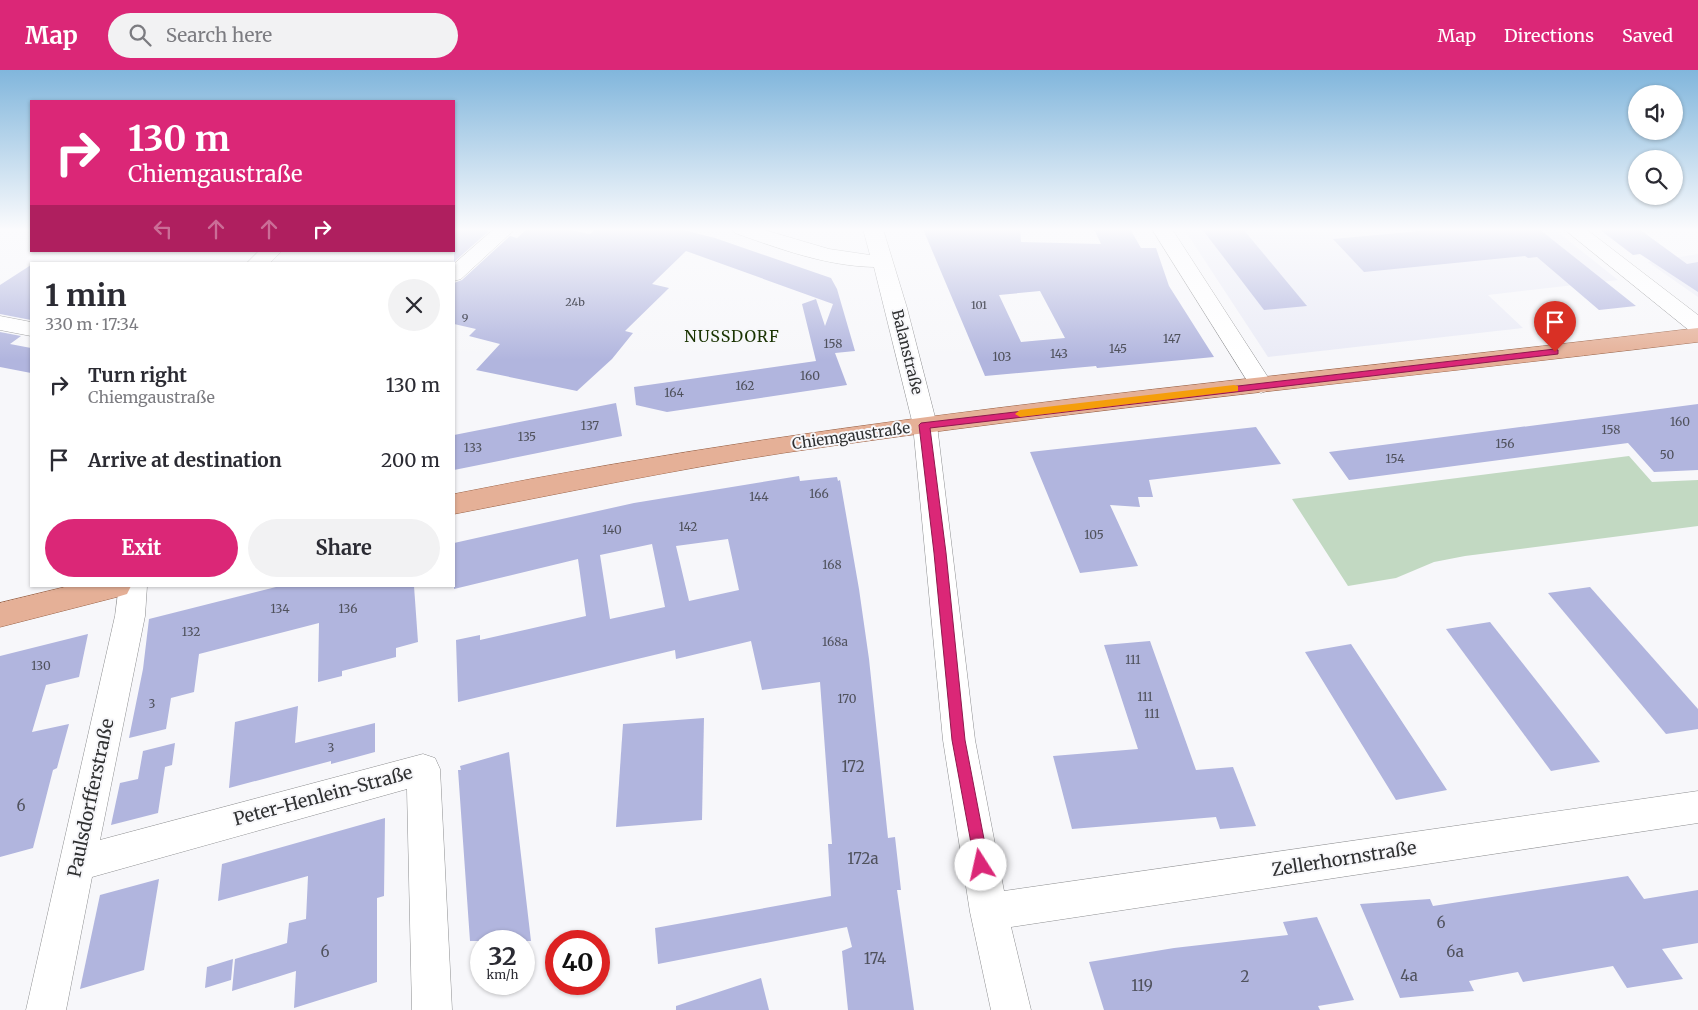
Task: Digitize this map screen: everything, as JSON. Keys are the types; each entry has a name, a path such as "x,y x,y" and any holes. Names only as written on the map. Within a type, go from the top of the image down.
{"main road":[{"name":"Chiemgaustraße","path":"455,504 560,481 628,469 924,425 1698,335"},
{"path":"0,615 113,587"}],"street":[{"name":"Balanstraße","path":"886,273 918,394 924,425 940,553 958,740 990,912 1011,1010"},
{"path":"1190,273 1261,385"},
{"path":"1630,273 1698,326"},
{"path":"0,323 30,329"},
{"name":"Paulsdorfferstraße","path":"46,1010 130,616 133,587"},
{"name":"Peter-Henlein-Straße","path":"77,864 423,769 432,1010"},
{"name":"Zellerhornstraße","path":"990,912 1698,807"}],"shaded area":[{"path":"1213,273 1609,273 1618,280 1488,295 1523,328 1268,357"},
{"path":"1664,273 1698,273 1698,297"}],"green space":[{"path":"1629,456 1652,482 1698,480 1698,526 1465,556 1434,562 1396,578 1348,586 1292,499"}],"building":[{"path":"19,273 30,273 30,320 0,314 0,285"},
{"path":"470,273 663,273 652,284 669,288 625,331 633,333 612,359 577,391 476,370 500,344 469,336 476,329 455,324 455,283 462,280"},
{"path":"747,273 816,273 831,278 837,289 855,351 835,353 847,385 667,412 636,405 634,387 816,361 802,304 816,299 825,326 833,304"},
{"path":"942,273 1165,273 1169,286 1214,357 1097,368 1096,366 985,376","holes":["1040,291 1065,338 1021,342 999,295"]},
{"path":"1236,273 1279,273 1307,306 1264,310"},
{"path":"1556,273 1594,273 1636,306 1599,310"},
{"path":"1669,273 1698,273 1698,292"},
{"path":"0,332 21,336 10,344 30,348 30,373 0,367"},
{"path":"616,403 622,436 455,470 455,435"},
{"path":"1698,404 1698,470 1654,472 1628,443 1349,480 1329,452"},
{"path":"1256,427 1281,464 1149,480 1153,497 1138,497 1140,507 1110,505 1138,566 1080,573 1030,452"},
{"path":"799,476 800,481 837,477 838,481 840,480 869,659 888,838 895,837 901,890 897,890 914,1010 848,1010 842,951 852,947 847,927 658,964 655,928 831,896 828,844 832,844 820,682 762,690 751,641 676,659 675,650 458,702 456,640 480,635 480,640 586,616 578,559 454,589 455,543 634,503","holes":["728,539 739,590 689,601 676,546","652,544 665,607 610,619 600,555"]},
{"path":"276,587 414,587 418,642 396,648 396,657 342,671 342,676 318,682 319,623 199,654 194,692 171,698 166,729 129,738 143,669 149,619"},
{"path":"1590,587 1698,709 1698,729 1666,734 1548,593"},
{"path":"1490,622 1600,762 1551,771 1446,629"},
{"path":"88,634 79,677 46,685 32,732 69,724 57,768 53,770 33,848 0,857 0,656"},
{"path":"1150,641 1196,770 1233,767 1256,826 1220,829 1216,817 1072,829 1053,756 1138,749 1104,645"},
{"path":"1351,644 1447,790 1396,800 1305,652"},
{"path":"298,706 295,743 375,723 375,752 331,764 331,761 229,788 235,722"},
{"path":"704,718 702,820 616,827 623,724"},
{"path":"175,743 172,765 165,767 158,813 111,825 120,783 138,779 143,751"},
{"path":"509,752 530,930 470,930 470,941 458,770 461,770 460,766"},
{"path":"385,818 384,896 377,898 377,982 294,1008 296,971 232,991 235,959 287,943 289,923 306,919 308,876 218,901 222,864"},
{"path":"1628,876 1644,899 1698,890 1698,943 1662,949 1683,979 1627,988 1613,966 1523,982 1518,972 1469,981 1474,991 1400,998 1360,904 1430,899 1433,906"},
{"path":"159,879 144,970 80,989 100,895"},
{"path":"1317,917 1354,1000 1318,1006 1320,1010 1104,1010 1089,962 1174,948 1288,935 1283,922"},
{"path":"233,959 231,980 205,988 207,967"},
{"path":"761,978 769,1010 676,1010 676,1006"}],"slow traffic":[{"path":"1020,414 1234,389"}],"district":[{"name":"NUSSDORF","path":"732,336"}],"route":[{"path":"981,865 958,740 940,553 924,425 1555,352"}]}
